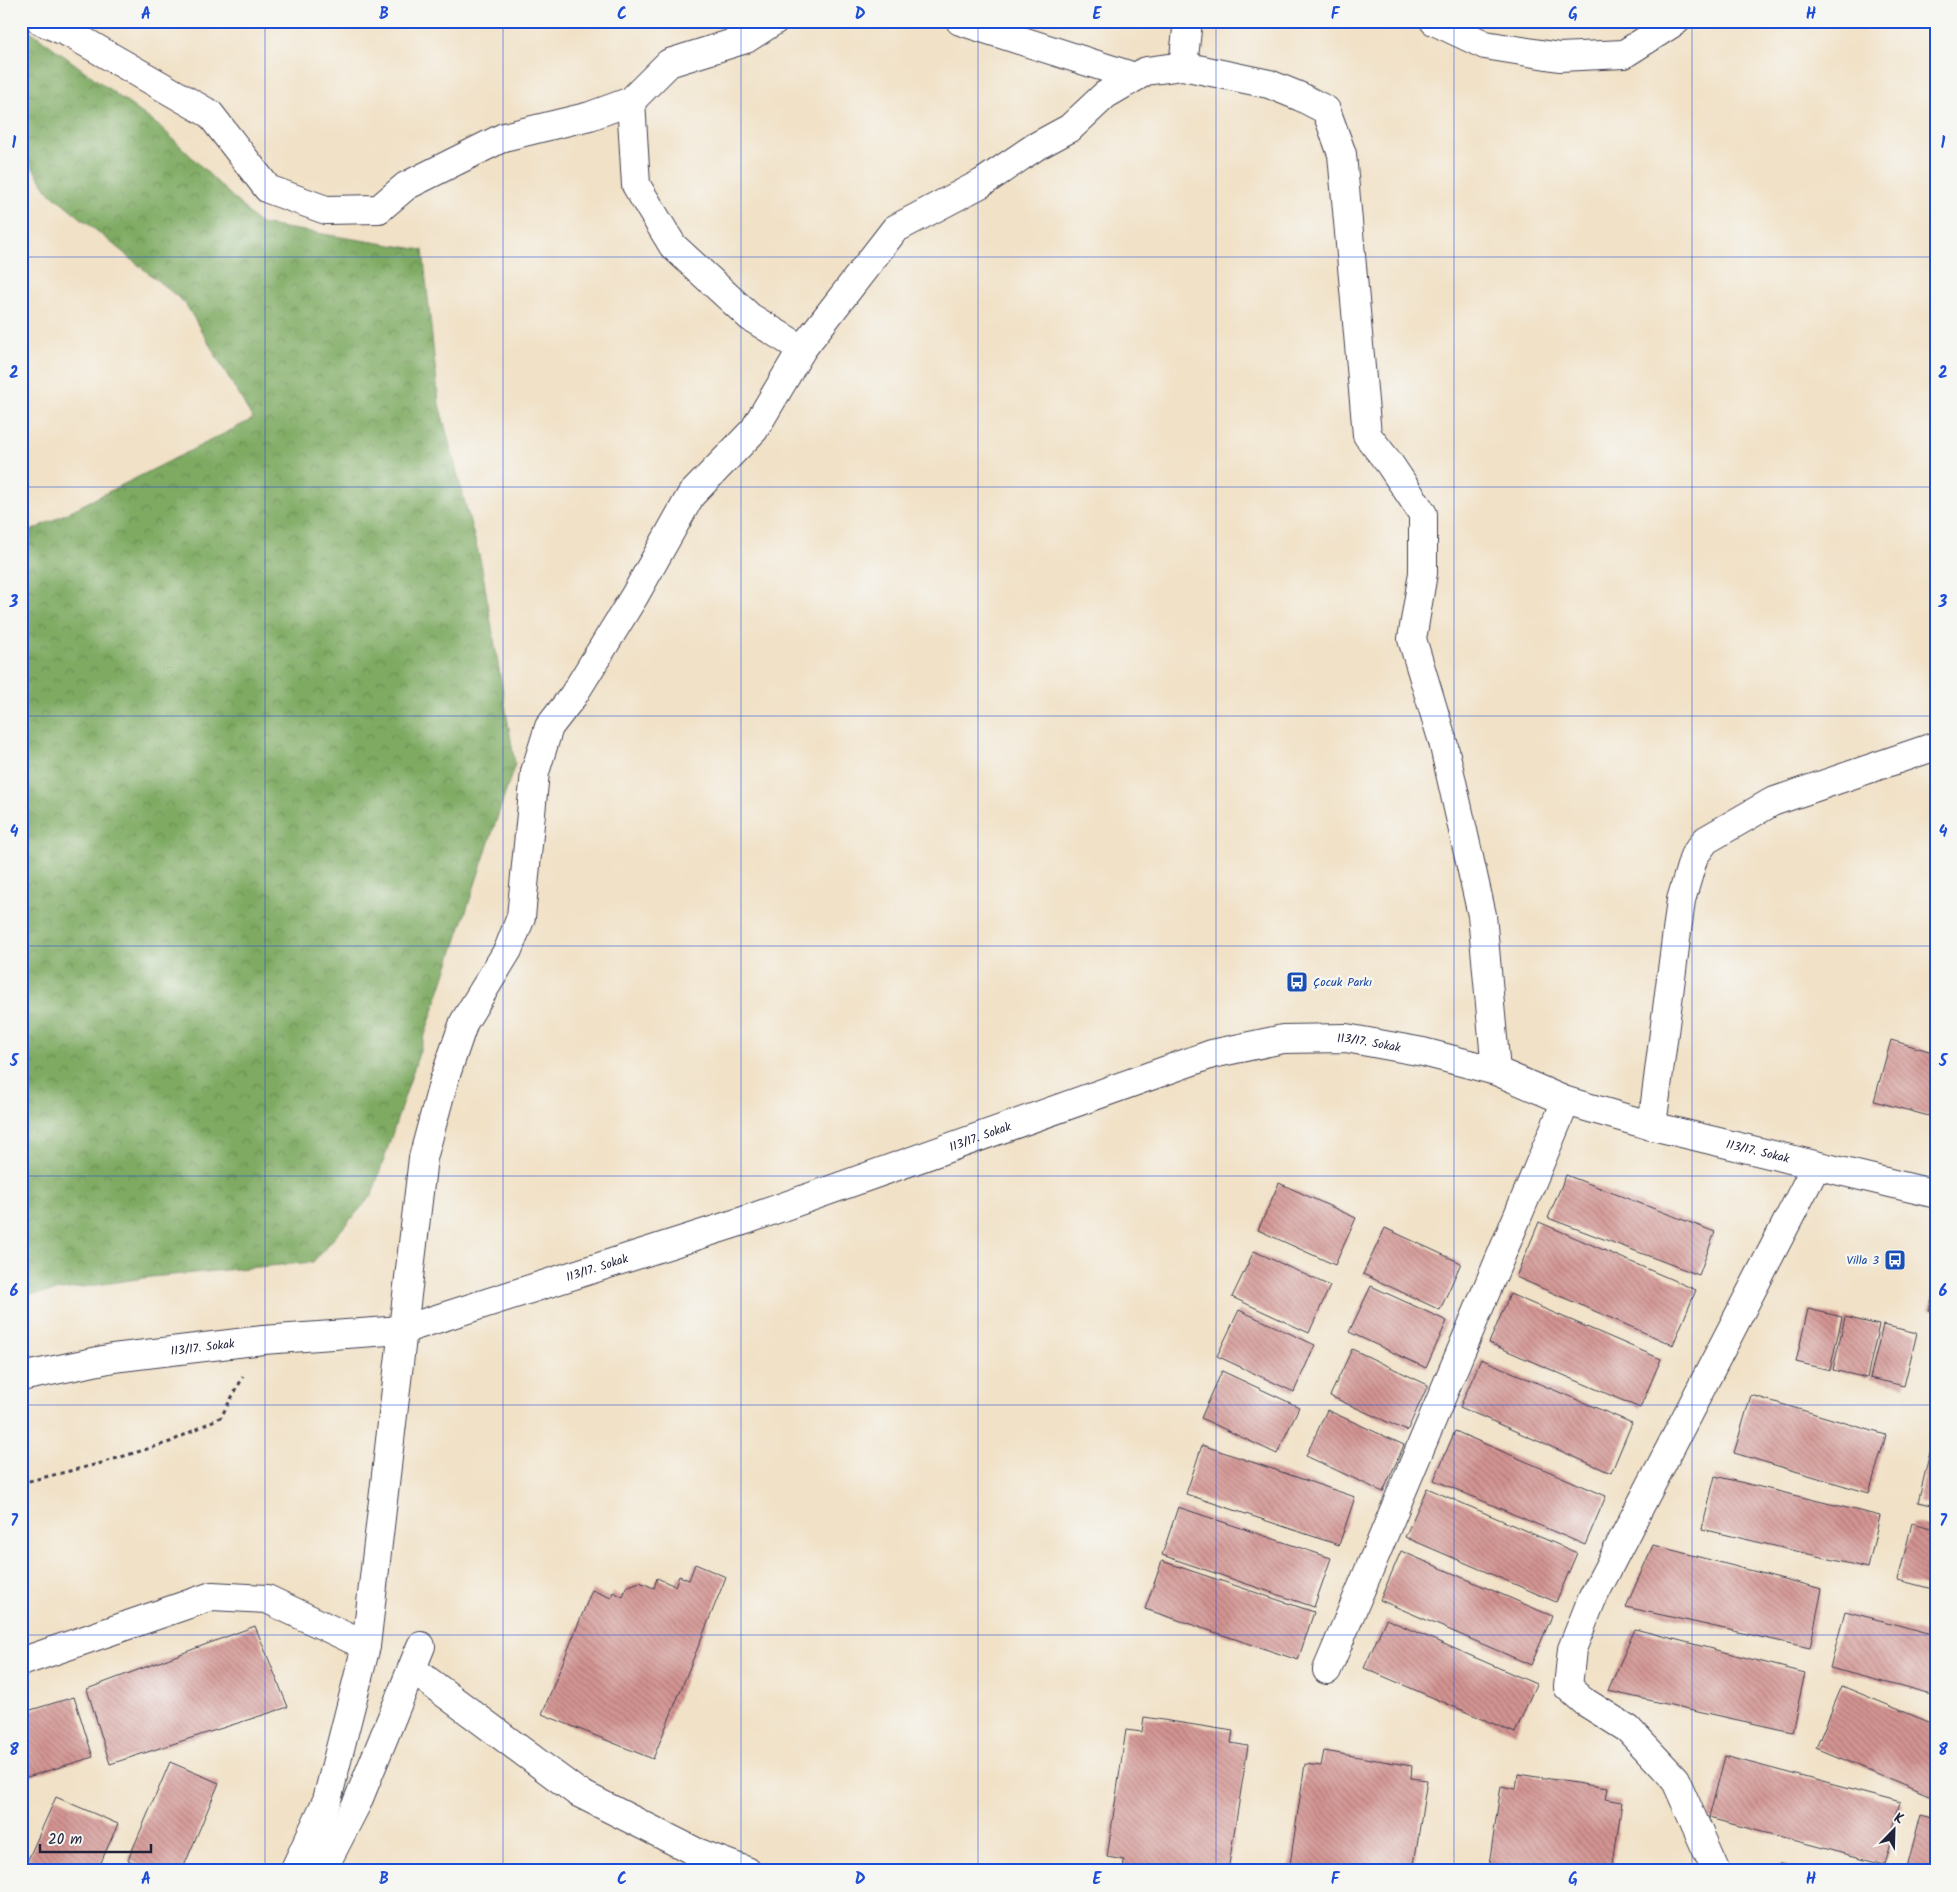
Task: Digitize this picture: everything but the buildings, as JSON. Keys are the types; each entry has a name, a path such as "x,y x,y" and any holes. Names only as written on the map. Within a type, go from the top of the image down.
{"street":[{"path":"41,21 71,34 210,114 268,188 326,210 379,209 406,186 504,136 590,116 631,101 669,63 746,39 774,21"},
{"path":"960,21 1135,77"},
{"path":"1183,66 1188,21"},
{"path":"1434,21 1485,45 1559,57 1624,54 1676,21"},
{"path":"294,1871 327,1800 366,1646 423,1158 444,1080 464,1022 508,950 521,917 535,772 549,727 574,696 635,595 691,495 754,430 802,349 896,229 982,184 1035,147 1070,128 1105,95 1146,71 1183,66 1269,84 1301,96 1326,110 1342,154 1367,435 1389,463 1423,514 1423,574 1412,639 1443,742 1482,915 1496,1071"},
{"path":"631,101 636,185 672,246 750,317 802,349"},
{"path":"1652,1126 1681,900 1694,856 1706,840 1772,802 1936,746"},
{"name":"113/17. Sokak","path":"21,1377 113,1358 263,1340 402,1330 746,1220 1212,1054 1282,1039 1346,1038 1422,1052 1496,1071 1566,1101 1652,1126 1936,1194"},
{"path":"1327,1670 1566,1101"},
{"path":"1716,1871 1675,1779 1628,1729 1585,1702 1568,1687 1572,1649 1592,1599 1816,1166"},
{"path":"21,1662 212,1596 267,1600 366,1646"},
{"path":"322,1871 357,1803 416,1657 577,1792 694,1851 747,1871"}],"path":[{"path":"21,1482 98,1464 170,1442 220,1417 263,1340"}],"green space":[{"path":"21,24 163,129 260,224 423,250 439,404 481,563 515,764 372,1195 313,1262 151,1277 28,1295 21,1290 21,536 253,419 185,303 48,191 21,150"}],"place":[{"name":"Çocuk Parkı","path":"1297,982"},
{"name":"Villa 3","path":"1895,1260"}]}
